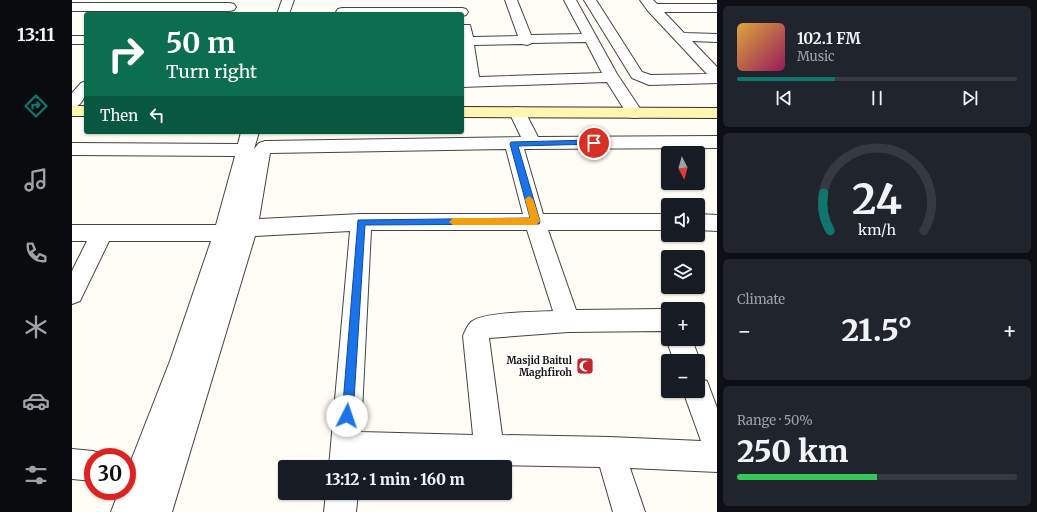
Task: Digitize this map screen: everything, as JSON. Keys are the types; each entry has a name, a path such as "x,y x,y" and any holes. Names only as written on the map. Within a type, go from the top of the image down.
{"street":[{"path":"284,12 288,0"},
{"path":"511,0 527,41"},
{"path":"570,0 612,78 635,113"},
{"path":"590,0 640,78 649,80 717,77"},
{"path":"649,4 717,77"},
{"path":"649,4 700,4 717,8"},
{"path":"343,9 461,6"},
{"path":"72,7 230,7"},
{"path":"680,37 717,38"},
{"path":"590,38 527,41 465,41 467,82 612,78"},
{"path":"72,40 84,40"},
{"path":"72,85 84,85"},
{"path":"72,103 84,88"},
{"path":"72,111 84,111"},
{"path":"464,112 717,113"},
{"path":"517,112 536,221 568,321"},
{"path":"236,230 246,150 250,134"},
{"path":"127,512 145,472 183,361 236,230 260,155 265,147 717,142"},
{"path":"72,149 246,150"},
{"path":"361,222 344,456 489,451 610,452 717,457"},
{"path":"72,233 236,230 361,222 661,222"},
{"path":"705,222 717,222"},
{"path":"72,294 102,233"},
{"path":"489,451 476,336 480,330 486,327 568,321 661,320"},
{"path":"700,398 717,446"},
{"path":"610,452 629,512"},
{"path":"72,464 84,465"},
{"path":"145,472 156,512"},
{"path":"340,512 341,500"}],"slow traffic":[{"path":"453,222 536,221 529,199"}],"place":[{"name":"Masjid Baitul Maghfiroh","path":"585,366"}],"route":[{"path":"347,416 361,222 536,221 514,144 594,143"}]}
